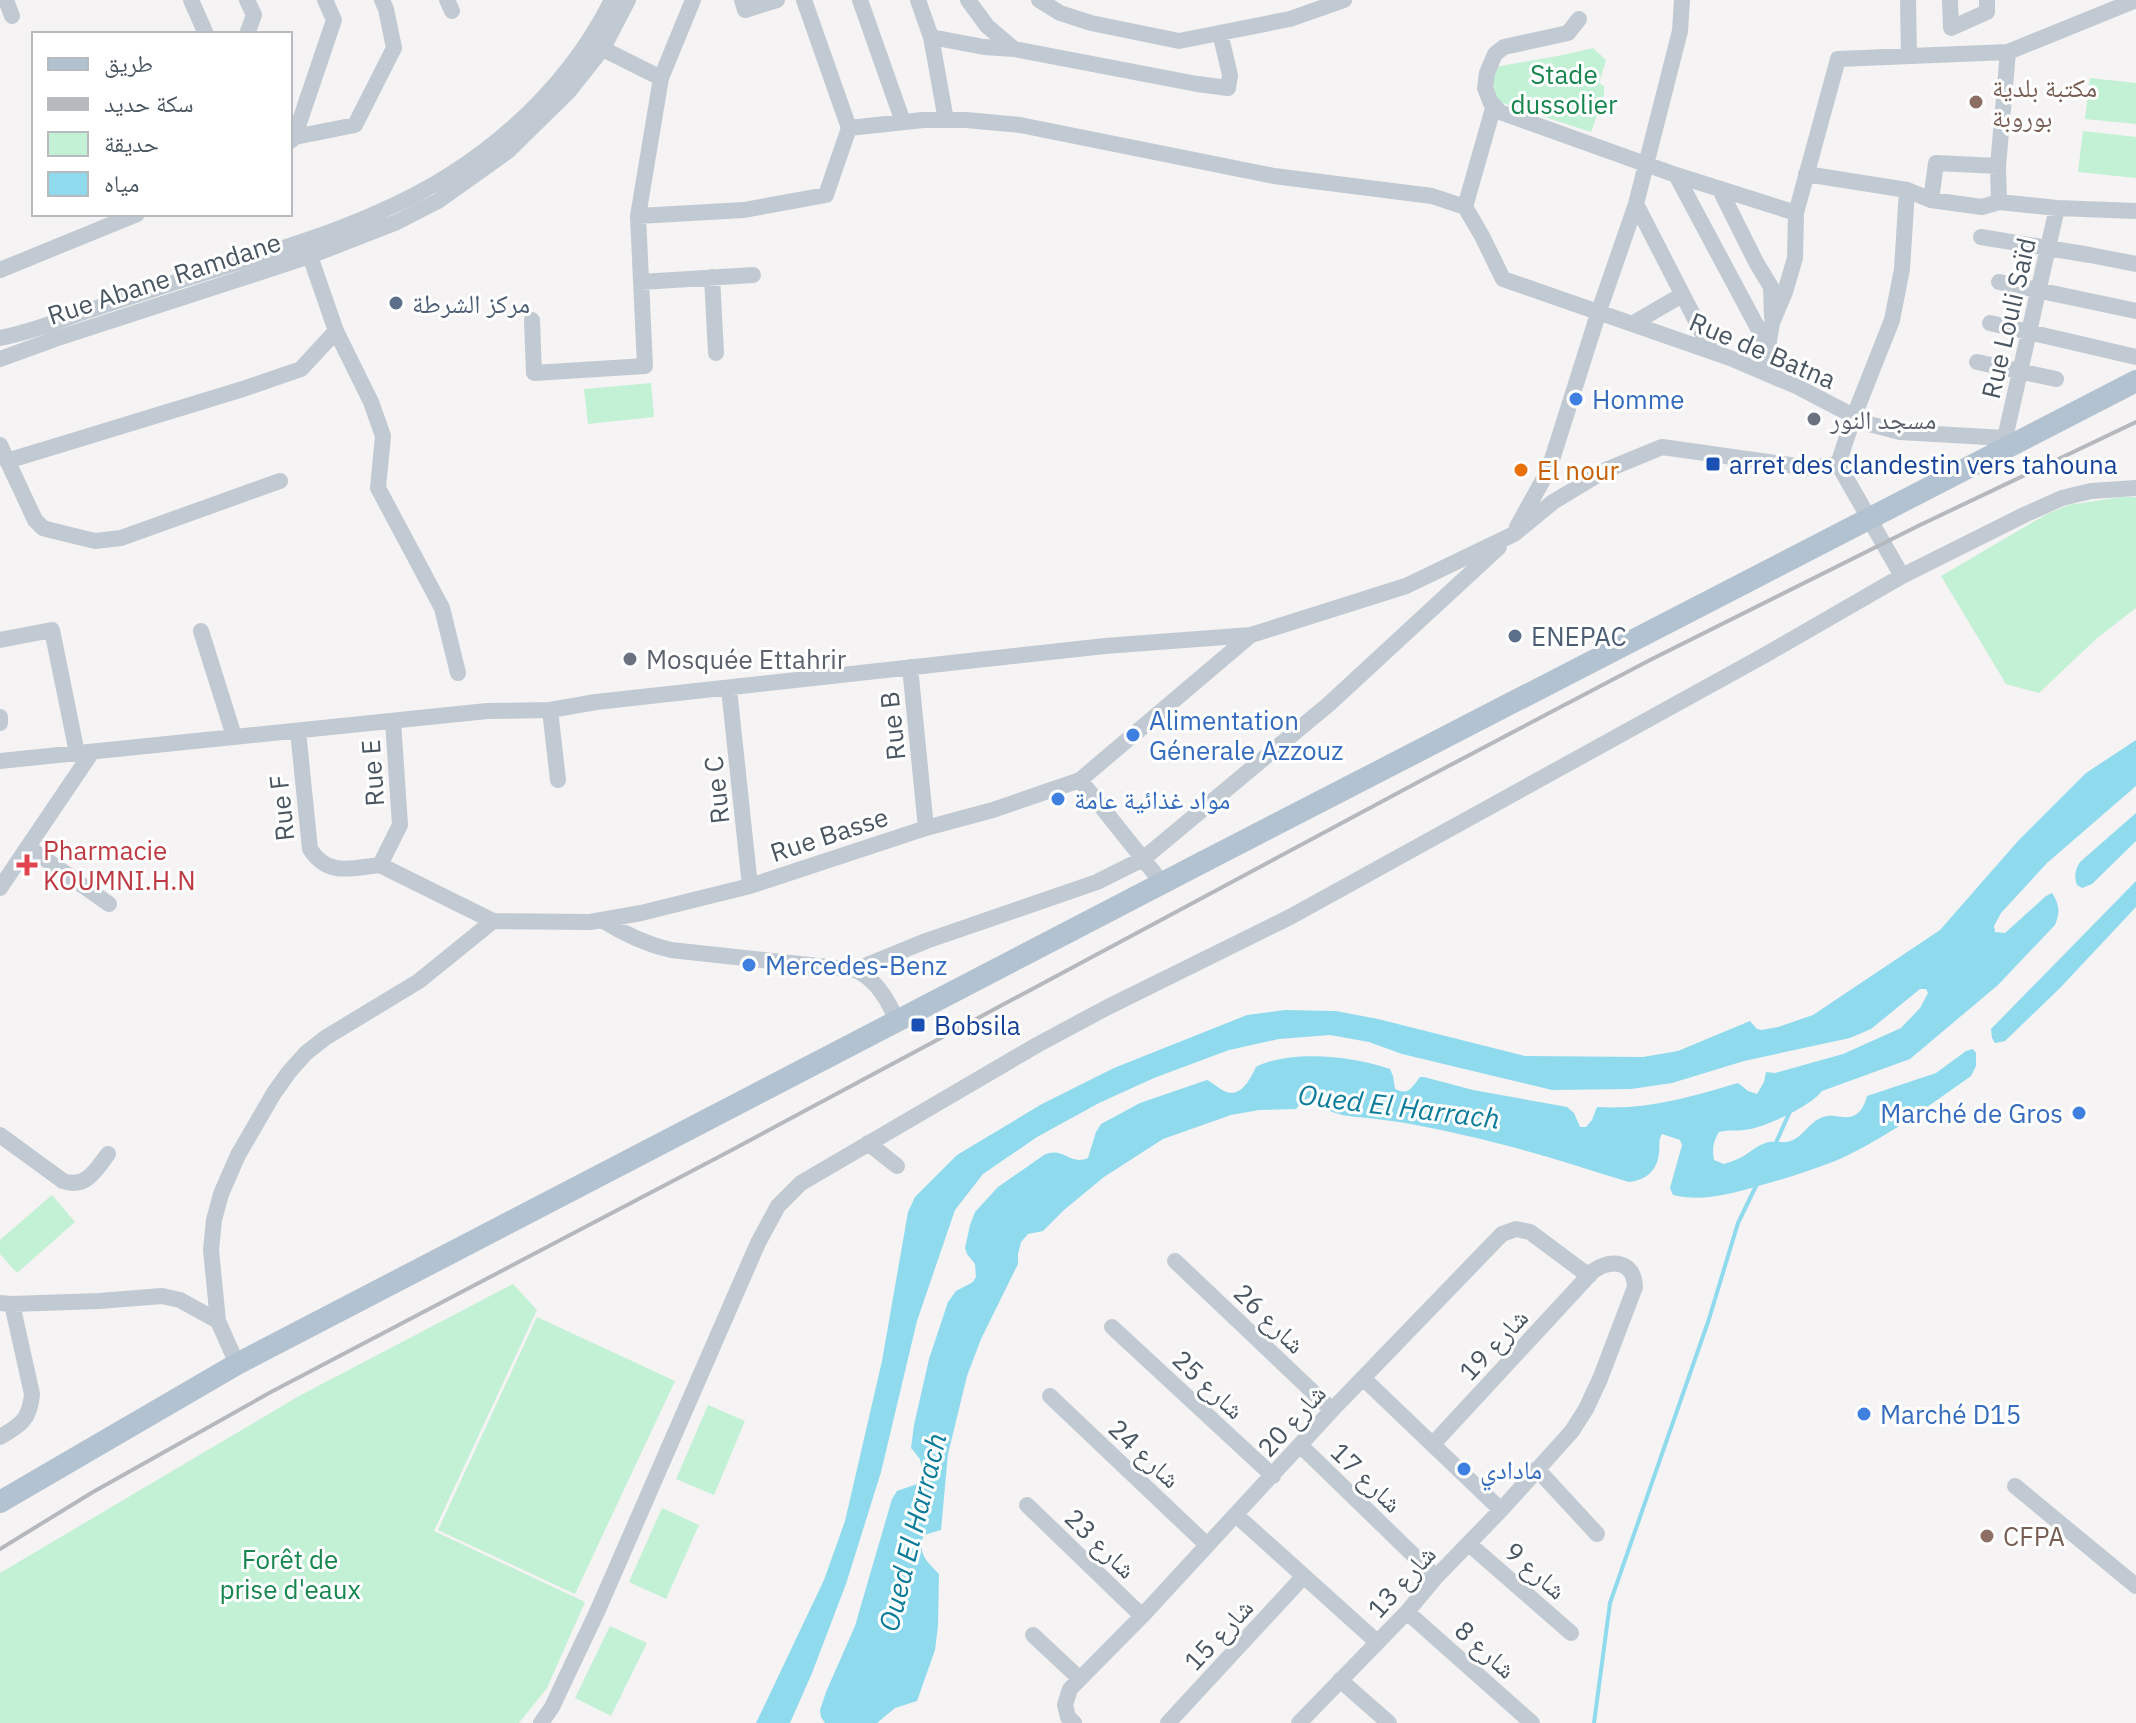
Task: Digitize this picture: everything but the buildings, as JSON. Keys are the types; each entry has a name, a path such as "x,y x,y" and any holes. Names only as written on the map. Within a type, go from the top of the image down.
{"main road":[{"path":"0,1502 237,1364 2136,381"}],"street":[{"path":"6,0 12,16"},
{"path":"191,0 205,32"},
{"path":"247,0 254,15 248,32"},
{"path":"292,136 334,20 325,0"},
{"path":"292,139 355,125 394,48 382,0"},
{"path":"0,338 340,228 418,193 486,150 595,45 612,0"},
{"name":"Rue Abane Ramdane","path":"0,359 310,256 397,222 438,201 508,151 569,91 595,45 628,0"},
{"path":"532,320 534,373 645,366 638,216 661,78 693,0"},
{"path":"742,0 745,10 777,0"},
{"path":"638,216 744,210 826,195 849,128 804,0"},
{"path":"860,0 903,122"},
{"path":"918,0 931,37 946,120"},
{"path":"968,0 987,26 1014,49"},
{"path":"1039,0 1060,13 1134,33 1179,41 1290,19 1344,0"},
{"path":"0,761 487,711 550,710 596,702 1105,646 1251,635 1406,586 1514,534 1549,469 1636,204 1680,31 1682,0"},
{"path":"1908,0 1909,55"},
{"path":"1950,0 1951,28 1987,12 1987,0"},
{"path":"1772,323 1795,258 1796,213 1838,59 2008,52 2136,0"},
{"path":"1579,19 1568,33 1504,47 1495,54 1485,88 1500,112 1676,175 1796,213"},
{"path":"931,37 1228,88 1230,75 1220,33"},
{"path":"595,45 661,78"},
{"path":"1999,202 1998,166 2008,52"},
{"path":"849,128 946,120 1020,125 1274,176 1432,196 1465,207 1494,105"},
{"path":"1931,200 1936,163 1998,166"},
{"path":"1806,174 1907,190 1931,200 1982,207 1999,202 2136,211"},
{"path":"1676,175 1768,347"},
{"path":"1720,190 1771,287 1772,323 1767,374"},
{"path":"1902,576 1838,464 1892,320 1902,269 1907,190"},
{"path":"1636,204 1712,352"},
{"name":"Rue de Batna","path":"1465,207 1503,279 1712,352 1767,374 1869,424 1900,432 2005,438"},
{"name":"Rue Louli Saïd","path":"2005,438 2057,208"},
{"path":"0,270 132,216"},
{"path":"1981,237 2136,264"},
{"path":"310,256 336,331 371,402 383,436 378,488 442,608 458,673"},
{"path":"641,282 753,275"},
{"path":"712,277 716,353"},
{"path":"1999,282 2136,311"},
{"path":"1632,324 1682,295"},
{"path":"1990,323 2136,357"},
{"path":"7,461 301,369 336,331"},
{"path":"1977,362 2056,379"},
{"path":"0,445 35,520 43,528 95,541 121,538 280,481"},
{"path":"855,970 926,941 1097,882 1143,859 1329,704 1514,534 1553,502 1606,470 1662,447 1811,468 1838,464"},
{"path":"541,1723 552,1707 597,1612 751,1257 769,1220 788,1194 801,1183 1037,1045 1304,910 1902,576 2062,498 2091,491 2136,488"},
{"path":"0,640 52,630 84,752 0,888"},
{"path":"201,631 234,736"},
{"name":"Rue Basse","path":"380,865 493,921 571,923 602,920 750,886 1080,780 1251,635"},
{"name":"Rue B","path":"910,667 926,828"},
{"name":"Rue C","path":"729,689 750,886"},
{"path":"550,710 558,780"},
{"name":"Rue E","path":"380,865 400,825 393,721"},
{"name":"Rue F","path":"298,731 310,849 316,859 336,869 380,865"},
{"path":"1080,780 1163,884"},
{"path":"28,847 109,904"},
{"path":"602,920 642,942 671,950 855,970 877,987 890,1004 897,1022"},
{"path":"237,1364 218,1321 211,1250 221,1194 238,1155 274,1093 306,1053 325,1038 419,981 493,921"},
{"path":"0,1135 70,1183 88,1179 108,1154"},
{"path":"868,1143 897,1166"},
{"name":"شارع 20","path":"1072,1722 1066,1711 1065,1699 1070,1689 1497,1239 1509,1230 1523,1229 1589,1276"},
{"name":"شارع 26","path":"1175,1261 1332,1410"},
{"name":"شارع 13","path":"1299,1723 1407,1612 1559,1447 1586,1409 1635,1287 1632,1273 1616,1263 1598,1268 1589,1276"},
{"name":"شارع 19","path":"1433,1444 1589,1276"},
{"path":"0,1437 25,1419 31,1407 32,1394 6,1304 162,1296 180,1300 218,1321"},
{"name":"شارع 25","path":"1112,1327 1273,1476"},
{"path":"1363,1378 1501,1510"},
{"name":"شارع 24","path":"1050,1396 1207,1545"},
{"name":"شارع 17","path":"1300,1445 1436,1577"},
{"path":"1537,1469 1597,1534"},
{"path":"2015,1486 2136,1586"},
{"name":"شارع 23","path":"1027,1505 1142,1616"},
{"path":"1236,1515 1377,1642"},
{"name":"شارع 9","path":"1469,1544 1571,1633"},
{"name":"شارع 15","path":"1168,1723 1303,1577"},
{"name":"شارع 8","path":"1407,1612 1532,1723"},
{"path":"1033,1635 1080,1679"},
{"path":"1340,1680 1389,1723"}],"green space":[{"name":"Stade dussolier","path":"1593,48 1606,60 1599,83 1604,86 1604,96 1591,132 1499,102 1492,86 1495,67"},
{"path":"2090,78 2136,83 2136,124 2085,119"},
{"path":"2083,131 2136,137 2136,178 2078,172"},
{"path":"651,383 654,417 588,424 584,389"},
{"path":"2136,497 2136,608 2096,639 2039,693 2006,684 1941,576 2047,514 2069,505"},
{"path":"52,1195 75,1222 17,1273 0,1254 0,1240"},
{"name":"Forêt de prise d'eaux","path":"513,1284 537,1310 434,1531 585,1602 547,1688 519,1723 0,1723 0,1573 299,1396"},
{"path":"537,1317 675,1381 575,1594 438,1530"},
{"path":"708,1405 745,1421 714,1495 676,1479"},
{"path":"662,1508 699,1525 666,1599 629,1582"},
{"path":"610,1626 647,1643 611,1716 575,1698"}],"water":[{"name":"Oued El Harrach","path":"2136,740 2136,786 2047,863 2001,913 1994,926 1995,932 2005,933 2052,893 2058,909 2055,925 1998,985 1910,1059 1822,1091 1799,1109 1768,1123 1746,1130 1719,1132 1713,1149 1714,1160 1724,1164 1767,1143 1793,1140 1822,1117 1853,1116 1862,1108 1867,1096 1936,1073 1973,1049 1976,1066 1971,1076 1888,1133 1835,1161 1737,1192 1684,1197 1673,1195 1670,1188 1682,1145 1680,1140 1662,1134 1653,1170 1641,1179 1629,1182 1484,1140 1414,1124 1336,1113 1309,1098 1296,1109 1259,1110 1231,1115 1163,1139 1104,1177 1043,1231 1028,1234 1021,1242 1018,1264 981,1339 967,1376 948,1454 941,1530 924,1535 921,1547 924,1557 939,1574 938,1626 935,1650 917,1701 895,1708 877,1723 825,1723 820,1710 855,1626 892,1499 897,1491 917,1484 923,1473 920,1459 911,1448 914,1425 929,1359 948,1302 956,1291 976,1277 975,1264 965,1248 975,1212 998,1187 1044,1155 1057,1153 1076,1160 1088,1158 1101,1124 1140,1103 1207,1080 1224,1091 1235,1092 1244,1086 1256,1067 1270,1061 1304,1056 1341,1058 1390,1069 1395,1089 1400,1091 1410,1089 1420,1077 1424,1077 1473,1090 1567,1107 1574,1113 1580,1127 1586,1127 1597,1107 1651,1104 1738,1083 1757,1094 1766,1072 1775,1073 1843,1054 1901,1028 1920,1008 1928,993 1926,989 1920,989 1871,1029 1850,1038 1744,1061 1672,1083 1631,1089 1552,1090 1402,1054 1369,1042 1330,1035 1279,1039 1229,1050 1099,1103 1037,1137 983,1174 955,1210 917,1321 881,1472 846,1584 812,1673 790,1723 756,1723 824,1580 845,1521 882,1361 908,1212 915,1197 957,1155 1042,1104 1114,1068 1247,1015 1285,1010 1336,1011 1525,1056 1643,1057 1678,1051 1750,1021 1762,1030 1813,1015 1940,930 2018,841 2086,773"},
{"path":"2136,813 2136,841 2092,884 2082,888 2077,885 2076,873 2080,862"},
{"path":"2136,881 2136,907 2060,988 2005,1041 1995,1043 1991,1029"}],"waterway":[{"path":"1774,1147 1792,1107"},
{"path":"1594,1723 1610,1603 1709,1319 1738,1223 1757,1184"}],"railway":[{"path":"0,1549 93,1492 271,1392 730,1151 1422,780 1650,660 1918,526 2136,422"}],"place":[{"name":"مكتبة بلدية بوروبة","path":"1976,102"},
{"name":"مركز الشرطة","path":"396,303"},
{"name":"Homme","path":"1576,399"},
{"name":"مسجد النور","path":"1814,419"},
{"name":"arret des clandestin vers tahouna","path":"1713,464"},
{"name":"El nour","path":"1521,470"},
{"name":"ENEPAC","path":"1515,636"},
{"name":"Mosquée Ettahrir","path":"630,659"},
{"name":"Alimentation Génerale Azzouz","path":"1133,735"},
{"name":"مواد غذائية عامة","path":"1058,799"},
{"name":"Pharmacie KOUMNI.H.N","path":"27,865"},
{"name":"Mercedes-Benz","path":"749,965"},
{"name":"Bobsila","path":"918,1025"},
{"name":"Marché de Gros","path":"2079,1113"},
{"name":"Marché D15","path":"1864,1414"},
{"name":"مادادي","path":"1464,1469"},
{"name":"CFPA","path":"1987,1536"}]}
